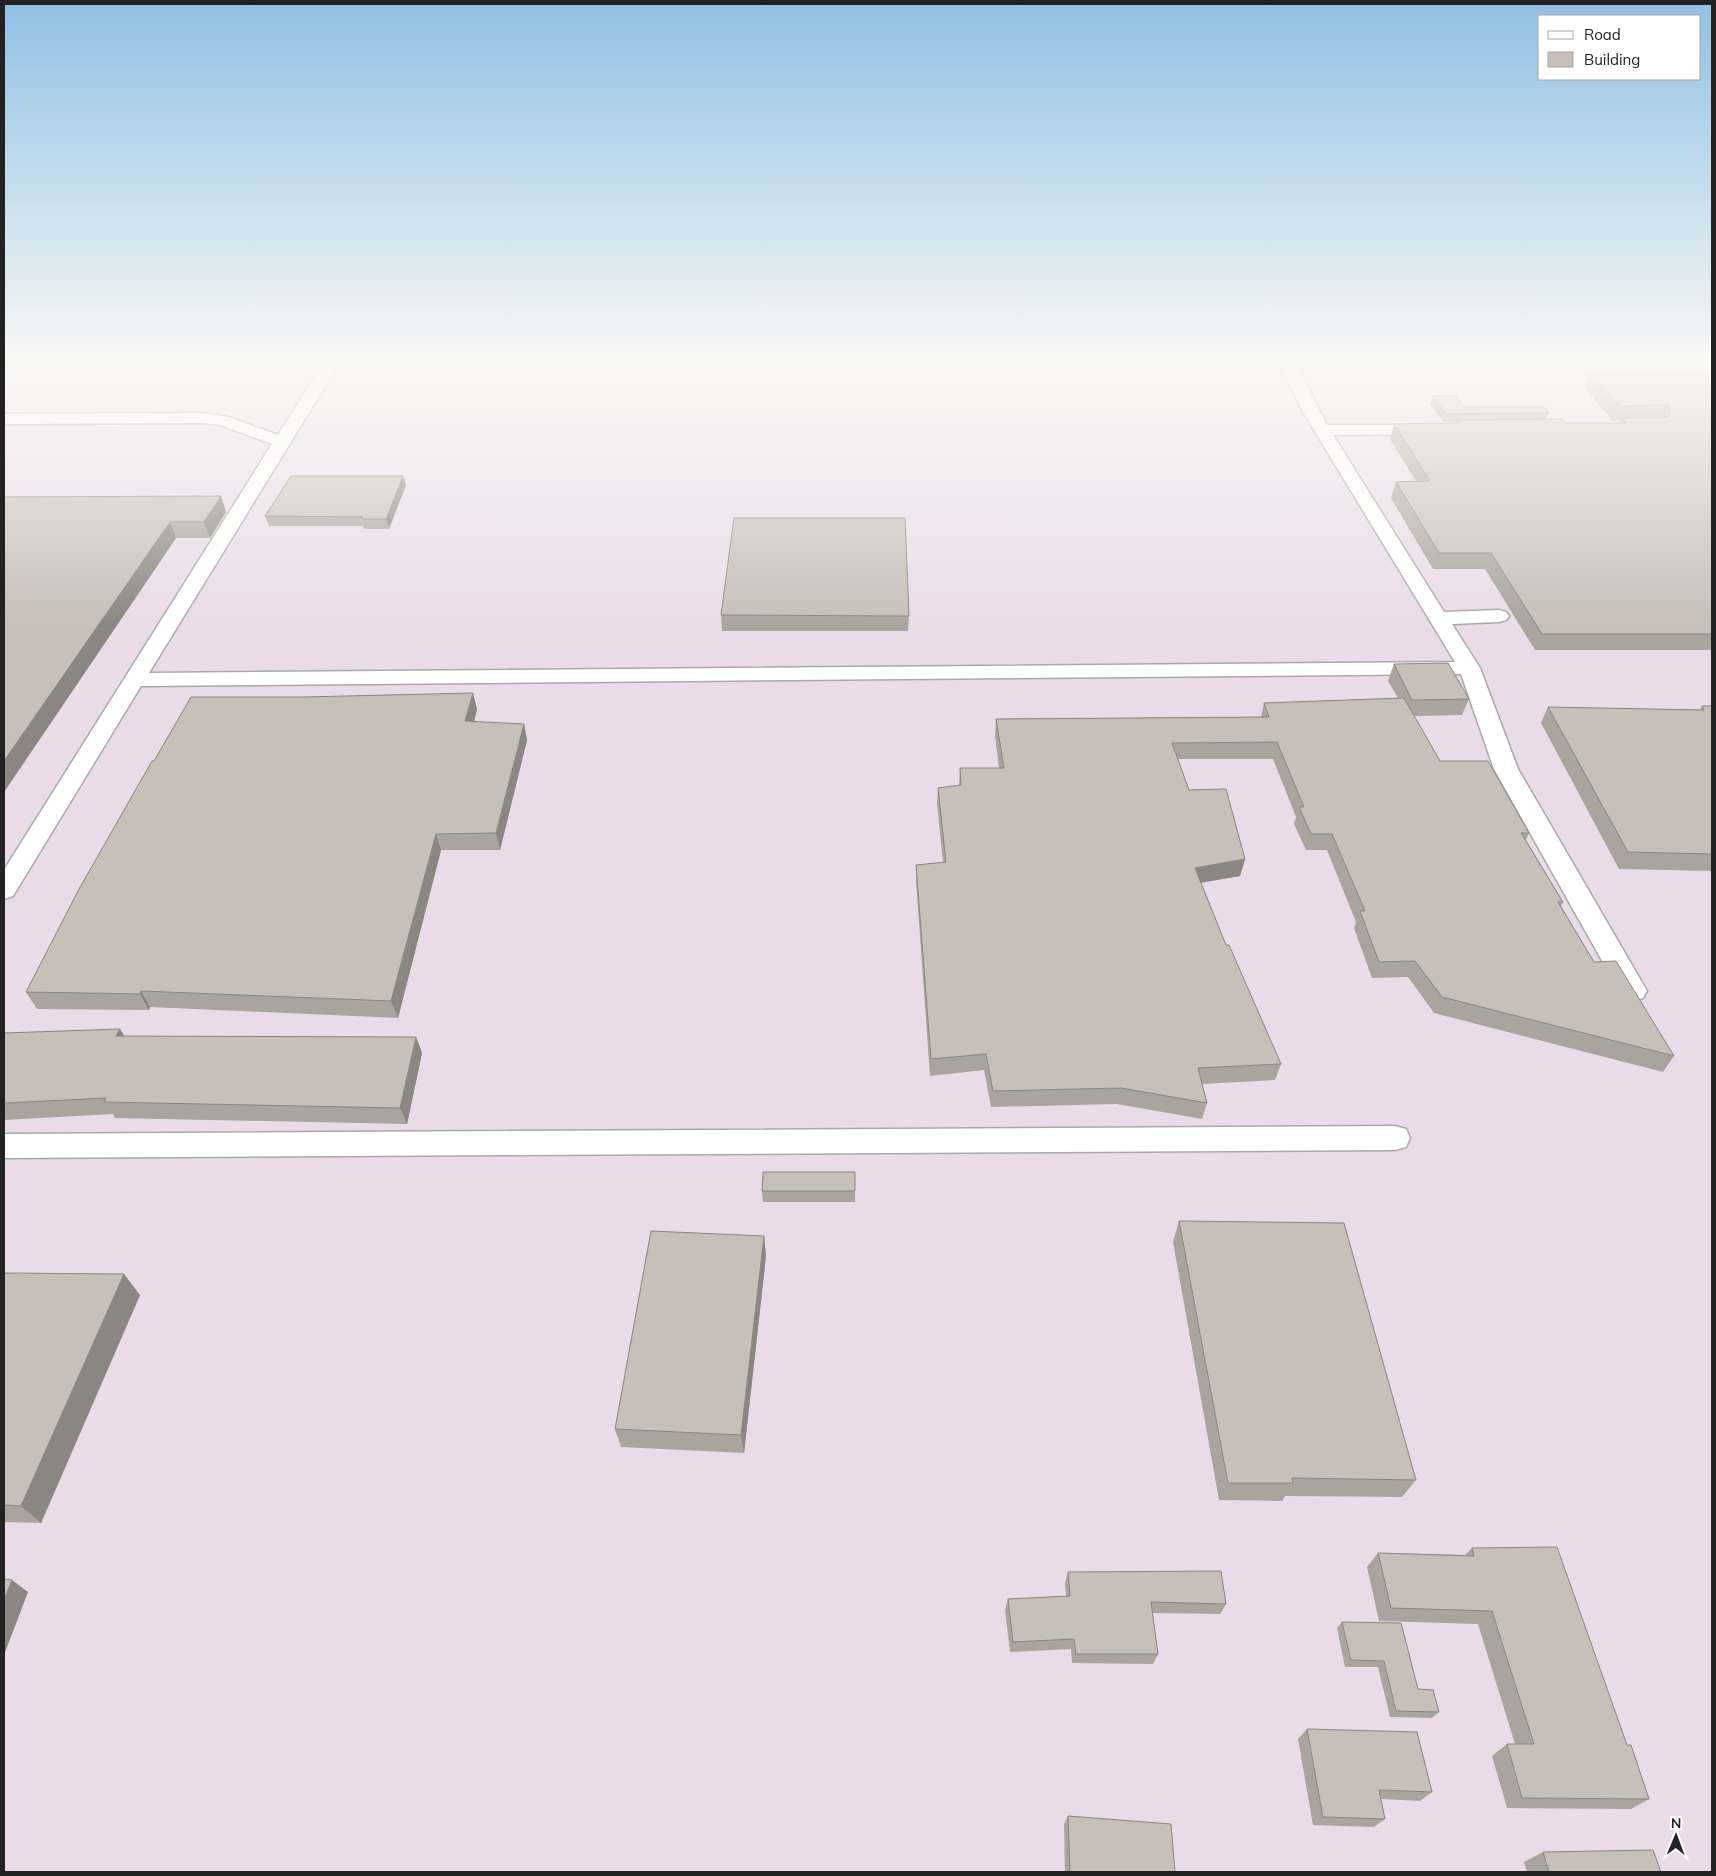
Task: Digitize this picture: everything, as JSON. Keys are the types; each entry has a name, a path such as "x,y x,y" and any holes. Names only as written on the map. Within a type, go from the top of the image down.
{"street":[{"path":"4,890 277,450"},
{"path":"1334,450 1469,668 1506,769 1643,1008"},
{"path":"1439,618 1499,616"},
{"path":"134,680 1469,668"},
{"path":"4,1146 1395,1138"}],"shaded area":[{"path":"4,450 1712,450 1712,1872 4,1872"}],"building":[{"path":"1410,450 1712,450 1712,634 1542,634 1491,553 1439,553 1396,482 1430,481"},
{"path":"291,476 403,476 386,519 265,516"},
{"path":"221,496 204,522 170,522 4,761 4,497"},
{"path":"734,518 905,518 909,616 721,615"},
{"path":"1448,663 1469,699 1412,700 1394,664"},
{"path":"473,693 465,721 524,724 496,833 436,834 391,1001 141,991 140,994 26,992 79,889 191,697 303,697"},
{"path":"1404,698 1440,761 1488,761 1529,833 1521,833 1563,902 1558,902 1594,962 1616,961 1674,1056 1442,997 1415,961 1379,962 1360,911 1365,911 1332,834 1311,834 1299,807 1304,807 1277,742 1172,743 1189,790 1226,789 1245,859 1195,868 1226,945 1229,945 1281,1064 1198,1068 1207,1103 1121,1088 993,1091 986,1054 931,1059 916,865 946,862 938,788 961,785 960,768 1004,768 996,719 1269,717 1264,703"},
{"path":"1702,706 1712,706 1712,854 1628,852 1548,707 1704,710"},
{"path":"120,1029 116,1036 416,1037 400,1108 104,1102 106,1098 4,1103 4,1033"},
{"path":"763,1172 855,1172 855,1191 762,1191"},
{"path":"1179,1221 1344,1223 1416,1480 1292,1478 1293,1483 1228,1483"},
{"path":"651,1231 764,1236 741,1435 615,1429"},
{"path":"4,1273 124,1274 21,1506 4,1505"},
{"path":"1557,1547 1627,1745 1631,1745 1649,1799 1522,1798 1507,1744 1534,1744 1492,1611 1391,1608 1378,1553 1474,1556 1472,1548"},
{"path":"1221,1571 1226,1604 1151,1602 1158,1654 1076,1654 1074,1639 1013,1642 1008,1599 1070,1596 1068,1572"},
{"path":"4,1579 12,1580 4,1600"},
{"path":"1342,1622 1401,1623 1418,1689 1433,1690 1439,1712 1396,1711 1384,1661 1351,1660"},
{"path":"1307,1729 1417,1732 1432,1792 1379,1790 1385,1819 1323,1817"},
{"path":"1068,1816 1171,1824 1175,1872 1070,1872"},
{"path":"1653,1850 1661,1872 1549,1872 1543,1852"}]}
